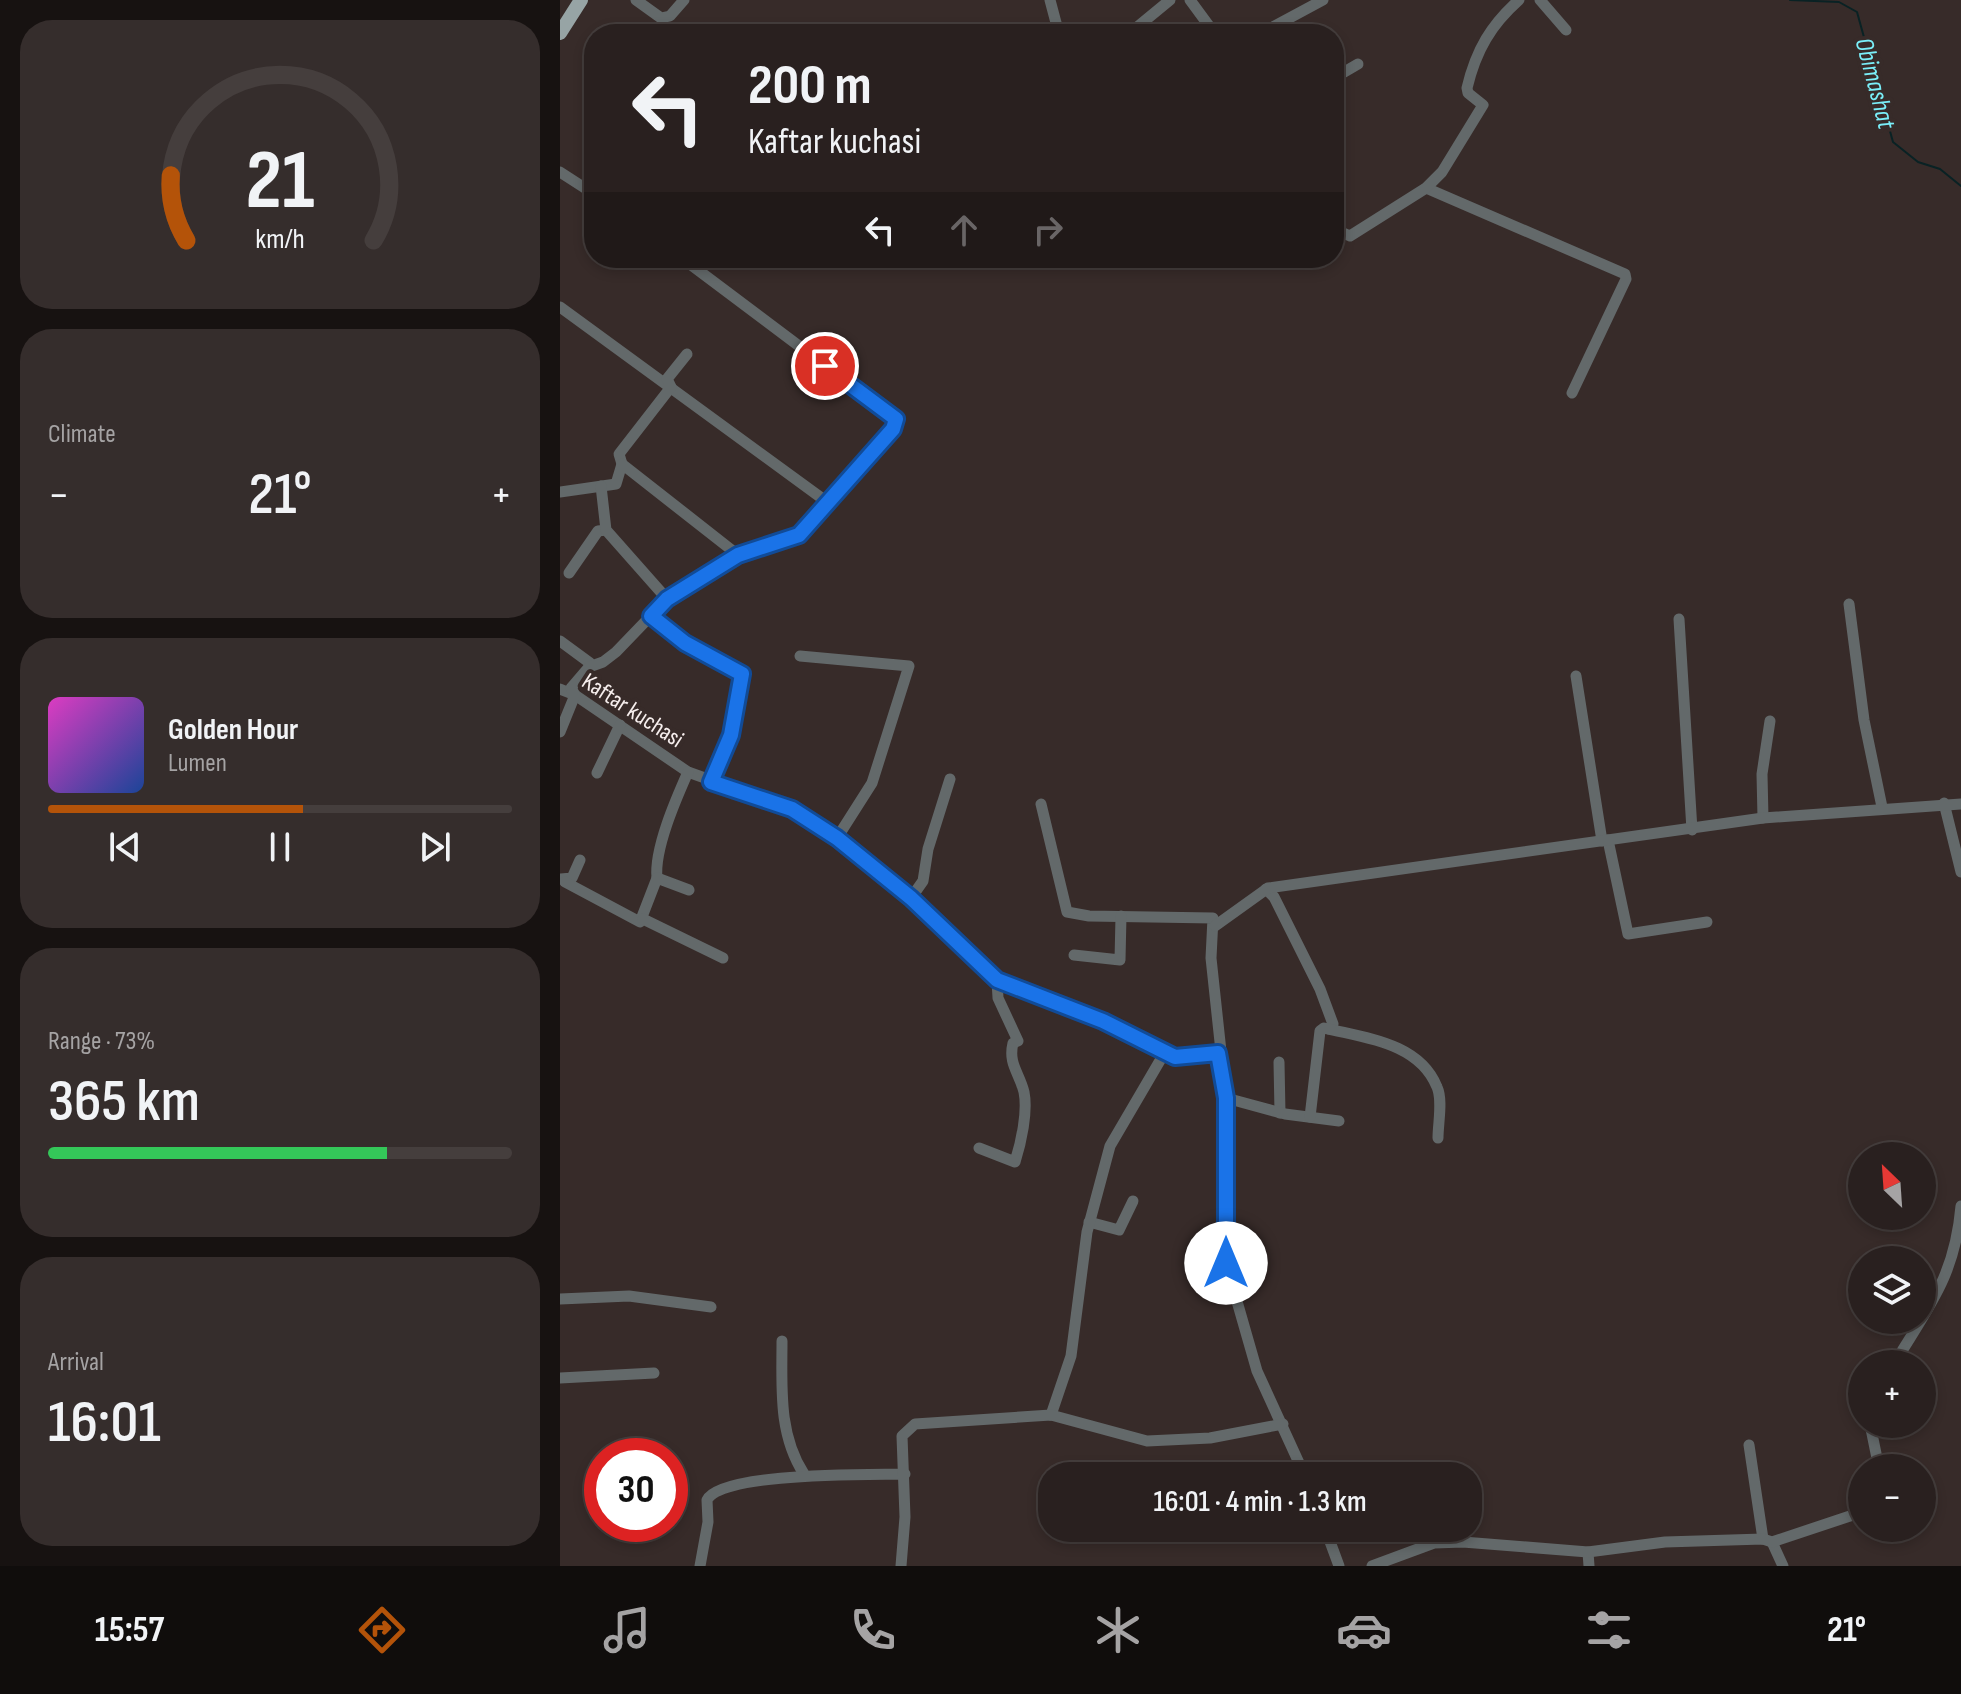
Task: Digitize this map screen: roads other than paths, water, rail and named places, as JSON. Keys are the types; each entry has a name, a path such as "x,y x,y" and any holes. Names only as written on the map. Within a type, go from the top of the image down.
{"main road":[{"path":"560,33 581,0"}],"street":[{"path":"636,0 661,18 670,16 684,0"},
{"path":"1050,0 1056,24"},
{"path":"1141,24 1170,0"},
{"path":"1190,0 1208,24"},
{"path":"1279,24 1323,0"},
{"path":"1344,233 1350,236 1426,188 1442,172 1481,109 1482,101 1468,93 1467,88 1483,40 1498,19 1519,0"},
{"path":"1540,0 1566,30"},
{"path":"1344,72 1358,64"},
{"path":"560,172 584,188"},
{"path":"1426,188 1625,274 1626,279 1572,393"},
{"path":"560,732 575,695 571,688 589,667 603,662 667,599 738,555 799,535 827,502 832,501 861,462 878,448 893,429 896,419 695,268"},
{"path":"560,307 827,502"},
{"path":"671,387 667,379 687,354"},
{"path":"560,492 616,484 622,464 619,454 671,387"},
{"path":"622,464 738,555"},
{"path":"601,486 606,530 667,599"},
{"path":"569,573 598,531 606,530"},
{"path":"1849,604 1864,720 1882,807"},
{"path":"651,616 685,643 742,674 731,735 711,782"},
{"path":"1679,619 1692,830"},
{"path":"560,641 590,663 589,667"},
{"path":"800,656 909,666 872,783 837,838"},
{"path":"1576,676 1605,840 1628,934 1707,922"},
{"name":"Kaftar kuchasi","path":"560,689 575,695 688,772 792,809 837,838 911,898 997,980 1103,1021 1175,1057 1218,1053"},
{"path":"1763,818 1762,774 1770,721"},
{"path":"597,773 620,725"},
{"path":"563,880 640,922 657,878 656,869 668,822 688,772"},
{"path":"911,898 923,881 928,849 950,779"},
{"path":"1944,803 1961,872"},
{"path":"1041,804 1067,912 1213,918 1211,958 1218,1053 1226,1098 1226,1263 1257,1371 1299,1462"},
{"path":"1215,926 1266,889 1763,818 1882,807 1961,804"},
{"path":"563,880 572,878 580,860"},
{"path":"657,878 689,890"},
{"path":"1266,889 1274,897 1320,989 1333,1024 1329,1029"},
{"path":"1074,955 1120,960 1121,916"},
{"path":"643,919 723,958"},
{"path":"979,1148 1015,1162 1024,1113 1024,1092 1009,1058 1013,1043 1020,1046 998,998 997,980"},
{"path":"1310,1117 1320,1031 1329,1029 1396,1045 1419,1063 1438,1088 1438,1138"},
{"path":"1051,1415 1071,1356 1089,1222 1110,1146 1165,1052"},
{"path":"1279,1062 1280,1113"},
{"path":"1226,1098 1280,1113 1339,1121"},
{"path":"1089,1222 1119,1230 1133,1201"},
{"path":"1903,1350 1942,1288 1958,1251 1961,1206"},
{"path":"560,1299 629,1296 711,1307"},
{"path":"782,1341 782,1405 789,1450 804,1474"},
{"path":"560,1378 654,1373"},
{"path":"901,1566 905,1474 902,1436 915,1424 1051,1415 1147,1441 1210,1438 1283,1424"},
{"path":"1749,1445 1767,1540 1783,1566"},
{"path":"700,1566 708,1522 707,1500 714,1490 804,1474 905,1474"},
{"path":"1372,1566 1434,1543 1463,1542 1588,1552 1665,1542 1767,1540 1848,1516"},
{"path":"1330,1542 1339,1566"},
{"path":"1588,1552 1589,1566"}],"waterway":[{"name":"Obimashat","path":"1790,0 1839,2 1857,12 1893,142 1918,162 1940,169 1961,186"}]}
